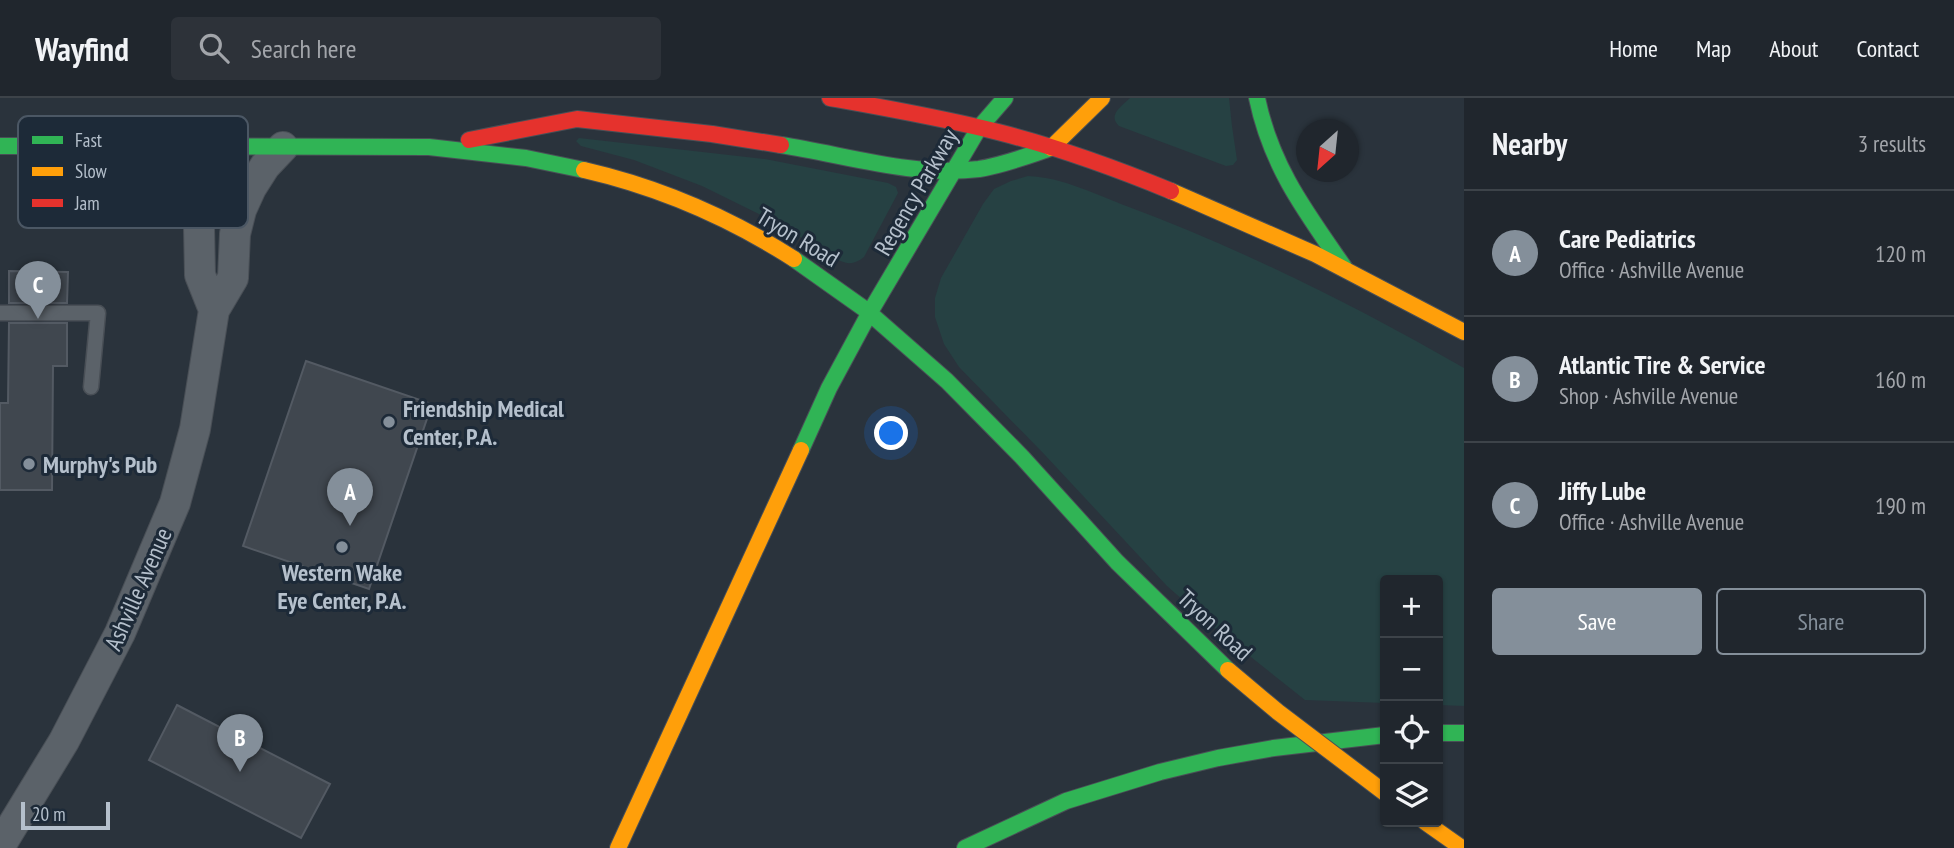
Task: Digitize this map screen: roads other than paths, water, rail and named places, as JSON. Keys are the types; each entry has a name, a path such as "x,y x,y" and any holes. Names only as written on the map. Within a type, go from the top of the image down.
{"main road":[{"path":"831,98 979,128 1051,148 1177,194 1345,268 1464,332"},
{"name":"Regency Parkway","path":"618,848 829,388 979,128 1005,98"},
{"path":"429,147 576,119 712,134 809,149 898,167 955,170 1003,164 1051,148 1102,98"},
{"path":"1257,98 1270,151 1288,186 1345,268"},
{"name":"Tryon Road","path":"0,146 18,146"},
{"name":"Tryon Road","path":"248,147 429,147 492,152 571,166 629,182 683,201 730,223 837,287 870,313 977,410 1142,587 1228,670 1278,712 1380,789"},
{"path":"1443,733 1464,733"},
{"path":"965,848 1066,801 1160,772 1274,748 1380,736"},
{"path":"1432,827 1462,848"}],"street":[{"name":"Ashville Avenue","path":"248,195 265,166 283,147"},
{"path":"199,228 200,275 214,310"},
{"name":"Ashville Avenue","path":"2,840 64,741 120,634 176,503 195,429 214,310 233,278 236,228"}],"lane":[{"path":"0,313 97,313 91,387"}],"place":[{"name":"Jiffy Lube","path":"38,319"},
{"name":"Friendship Medical Center, P.A.","path":"389,422"},
{"name":"Murphy's Pub","path":"29,464"},
{"name":"Care Pediatrics","path":"350,526"},
{"name":"Western Wake Eye Center, P.A.","path":"342,547"},
{"name":"Atlantic Tire & Service","path":"240,772"}]}
